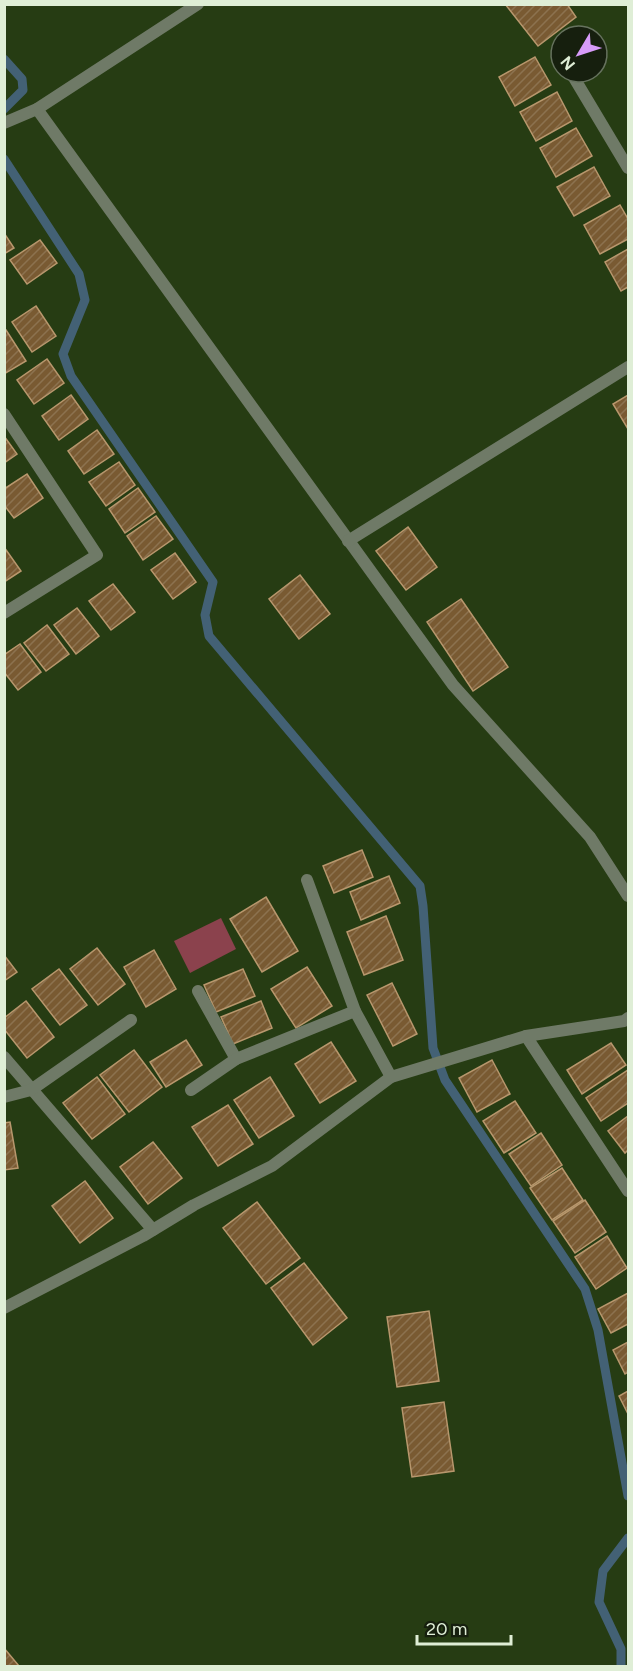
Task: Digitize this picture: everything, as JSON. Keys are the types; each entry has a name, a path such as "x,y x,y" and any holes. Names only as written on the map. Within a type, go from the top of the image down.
{"street":[{"path":"4,123 37,109 198,4"},
{"path":"578,84 628,168"},
{"path":"37,109 453,685 590,837 628,896"},
{"path":"348,541 628,367"},
{"path":"4,414 97,555 4,613"},
{"path":"307,880 355,1011 391,1077"},
{"path":"198,991 236,1059"},
{"path":"191,1090 236,1059 355,1011"},
{"path":"4,1308 153,1230 194,1205 272,1166 391,1077 526,1036 624,1021 628,1018"},
{"path":"4,1097 31,1090 131,1020"},
{"path":"526,1036 628,1191"},
{"path":"4,1057 153,1230"}],"shaded area":[{"path":"221,918 236,949 190,973 174,941"}],"building":[{"path":"505,4 567,4 576,17 567,24 549,24 549,38 538,46"},
{"path":"535,57 551,85 515,106 499,77"},
{"path":"557,92 572,121 536,141 520,112"},
{"path":"576,128 592,156 556,177 540,148"},
{"path":"594,167 610,196 574,216 557,187"},
{"path":"620,205 628,219 628,239 600,254 584,225"},
{"path":"4,233 14,248 4,254"},
{"path":"40,240 57,263 27,284 10,260"},
{"path":"628,249 628,287 621,291 605,262"},
{"path":"36,306 56,336 32,352 12,322"},
{"path":"6,330 26,361 4,374 4,331"},
{"path":"47,359 64,383 34,404 17,380"},
{"path":"71,395 88,419 59,440 42,416"},
{"path":"628,395 628,429 613,404"},
{"path":"97,430 114,454 84,474 68,451"},
{"path":"4,436 17,454 4,463"},
{"path":"119,462 135,485 106,506 89,482"},
{"path":"27,474 43,498 14,518 4,505 4,489"},
{"path":"138,488 155,512 125,533 109,509"},
{"path":"156,516 173,539 143,560 127,536"},
{"path":"408,527 437,567 406,590 376,551"},
{"path":"4,547 21,571 4,582"},
{"path":"175,553 196,582 173,599 151,570"},
{"path":"300,575 330,614 299,639 269,599"},
{"path":"113,584 135,612 111,630 89,601"},
{"path":"461,599 508,667 473,691 427,622"},
{"path":"77,608 99,636 76,654 54,625"},
{"path":"47,625 69,654 46,671 24,643"},
{"path":"20,644 41,672 18,690 4,672 4,655"},
{"path":"362,850 373,877 334,893 323,866"},
{"path":"389,876 400,903 361,920 350,892"},
{"path":"266,897 298,951 262,972 230,919"},
{"path":"386,916 403,960 364,975 347,932"},
{"path":"97,948 125,984 98,1005 70,969"},
{"path":"154,950 176,989 146,1007 124,967"},
{"path":"4,955 17,972 4,981"},
{"path":"307,967 332,1006 296,1028 271,989"},
{"path":"59,969 87,1005 60,1025 32,989"},
{"path":"243,969 255,996 216,1012 204,985"},
{"path":"392,983 417,1034 393,1046 367,995"},
{"path":"26,1001 54,1037 27,1058 4,1029 4,1018"},
{"path":"261,1001 272,1028 233,1044 221,1017"},
{"path":"186,1040 202,1065 166,1087 150,1062"},
{"path":"331,1042 356,1081 320,1103 295,1064"},
{"path":"611,1043 626,1065 582,1094 567,1070"},
{"path":"134,1050 162,1087 129,1112 100,1075"},
{"path":"492,1060 510,1094 477,1112 459,1078"},
{"path":"628,1070 628,1103 601,1121 586,1098"},
{"path":"97,1077 125,1114 92,1139 63,1103"},
{"path":"270,1077 294,1116 259,1138 234,1100"},
{"path":"515,1101 536,1133 504,1153 483,1121"},
{"path":"228,1105 253,1144 218,1166 192,1127"},
{"path":"628,1116 628,1150 625,1153 608,1131"},
{"path":"10,1122 18,1168 4,1170 4,1123"},
{"path":"541,1133 562,1165 531,1186 509,1154"},
{"path":"153,1142 182,1178 148,1204 120,1167"},
{"path":"562,1168 583,1200 552,1220 530,1188"},
{"path":"85,1181 113,1218 80,1243 52,1206"},
{"path":"585,1200 606,1232 575,1253 553,1221"},
{"path":"257,1202 300,1258 266,1284 223,1228"},
{"path":"607,1236 627,1268 596,1289 575,1257"},
{"path":"304,1263 347,1318 313,1345 271,1288"},
{"path":"628,1293 628,1324 611,1333 598,1309"},
{"path":"429,1311 439,1381 397,1387 387,1317"},
{"path":"628,1342 628,1372 625,1374 613,1350"},
{"path":"628,1391 628,1414 619,1396"},
{"path":"444,1402 454,1471 412,1477 402,1408"},
{"path":"4,1648 19,1666 4,1666"}],"waterway":[{"path":"4,59 22,79 23,90 4,109"},
{"path":"4,159 79,274 85,300 63,354 71,376 213,582 205,615 209,636 420,886 433,1048 445,1080 585,1289 598,1330 628,1496"},
{"path":"621,1666 621,1649 599,1602 603,1571 628,1538"}]}
